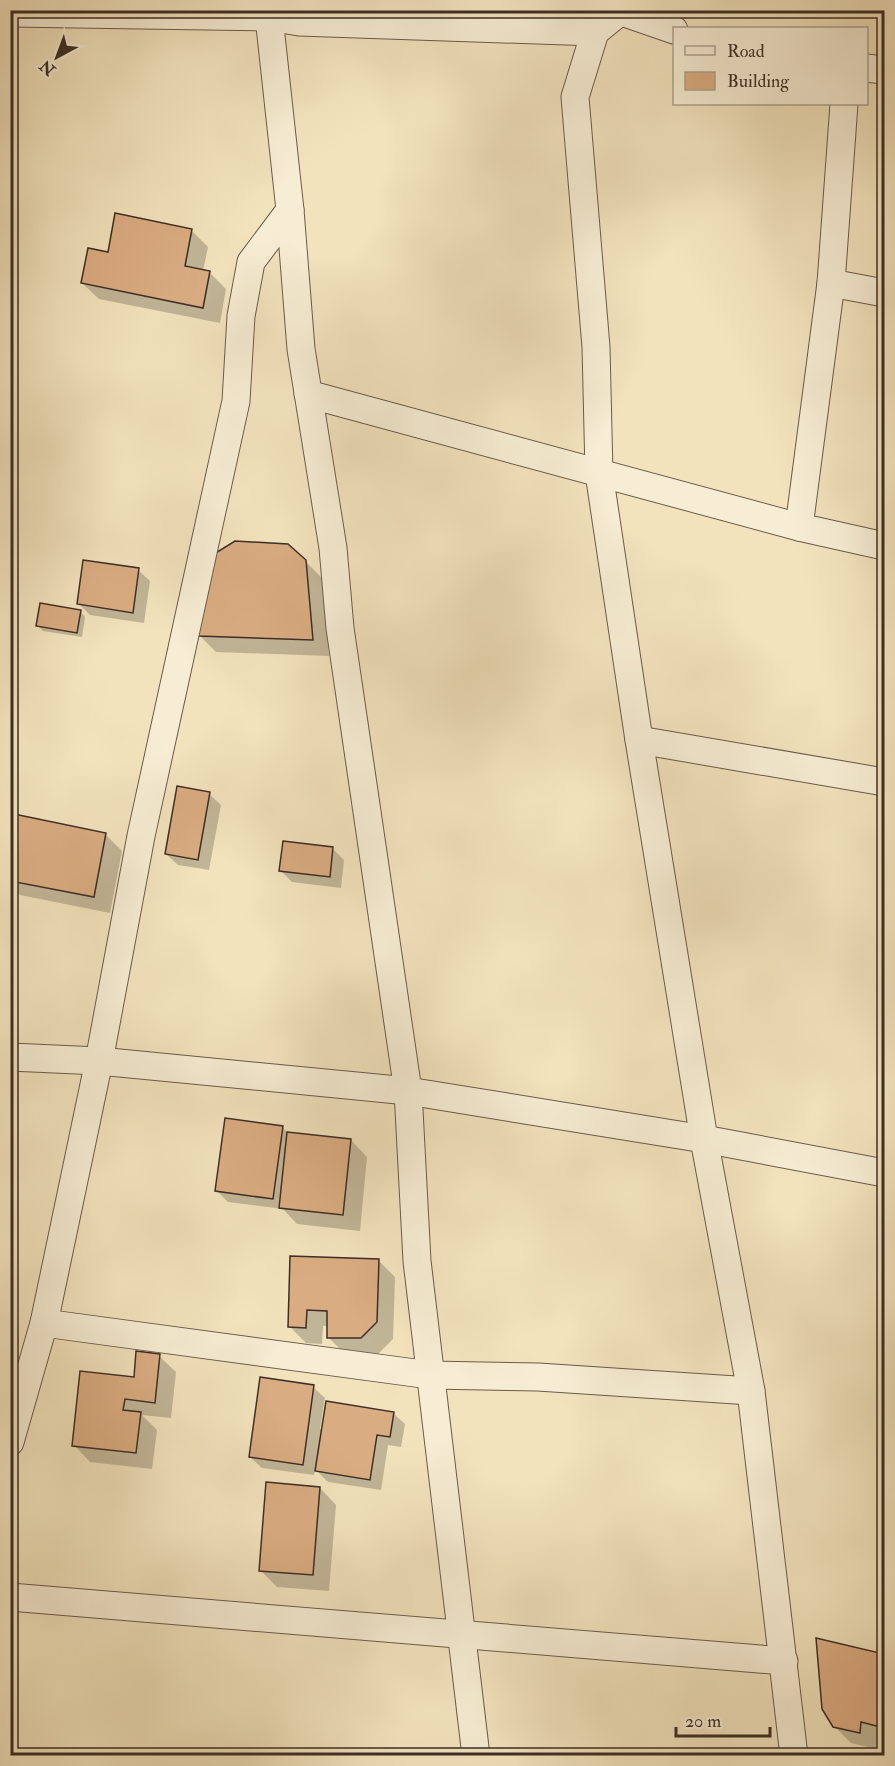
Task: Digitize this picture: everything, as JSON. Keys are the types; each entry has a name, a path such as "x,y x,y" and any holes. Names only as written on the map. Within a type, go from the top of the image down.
{"street":[{"path":"673,29 622,11 595,32 575,97 596,347 599,473 639,740 704,1139 751,1391 794,1755"},
{"path":"10,13 300,16 595,32"},
{"path":"269,17 290,210 294,278 308,394 333,548 340,628 408,1091 417,1261 476,1755"},
{"path":"868,68 885,70"},
{"path":"799,527 831,284 844,105"},
{"path":"10,1442 44,1323 99,1061 141,836 237,401 241,316 251,262 290,210"},
{"path":"831,284 885,293"},
{"path":"308,394 799,527 885,546"},
{"path":"639,740 885,782"},
{"path":"10,1057 99,1061 408,1091 704,1139 885,1173"},
{"path":"44,1323 430,1376 538,1377 751,1391"},
{"path":"10,1597 463,1632 784,1661"}],"building":[{"path":"115,213 192,229 185,266 210,271 203,308 81,283 88,248 108,252"},
{"path":"235,541 288,544 306,560 313,640 198,636 214,554"},
{"path":"83,560 139,568 133,613 77,604"},
{"path":"40,603 81,610 77,633 36,626"},
{"path":"177,786 210,792 198,860 165,854"},
{"path":"14,814 106,833 94,897 10,881 10,834"},
{"path":"283,841 333,847 330,877 279,871"},
{"path":"225,1118 283,1126 273,1199 215,1191"},
{"path":"287,1132 351,1139 343,1215 279,1208"},
{"path":"290,1256 379,1259 377,1322 361,1338 327,1338 327,1311 307,1310 306,1328 288,1327"},
{"path":"136,1351 160,1354 155,1403 125,1399 123,1410 141,1412 136,1453 72,1446 80,1371 134,1377"},
{"path":"260,1377 314,1385 303,1465 249,1457"},
{"path":"326,1401 394,1412 390,1437 377,1435 370,1480 315,1471"},
{"path":"266,1482 320,1487 313,1575 259,1571"},
{"path":"816,1638 884,1654 884,1728 861,1722 860,1733 833,1727 822,1709"}]}
